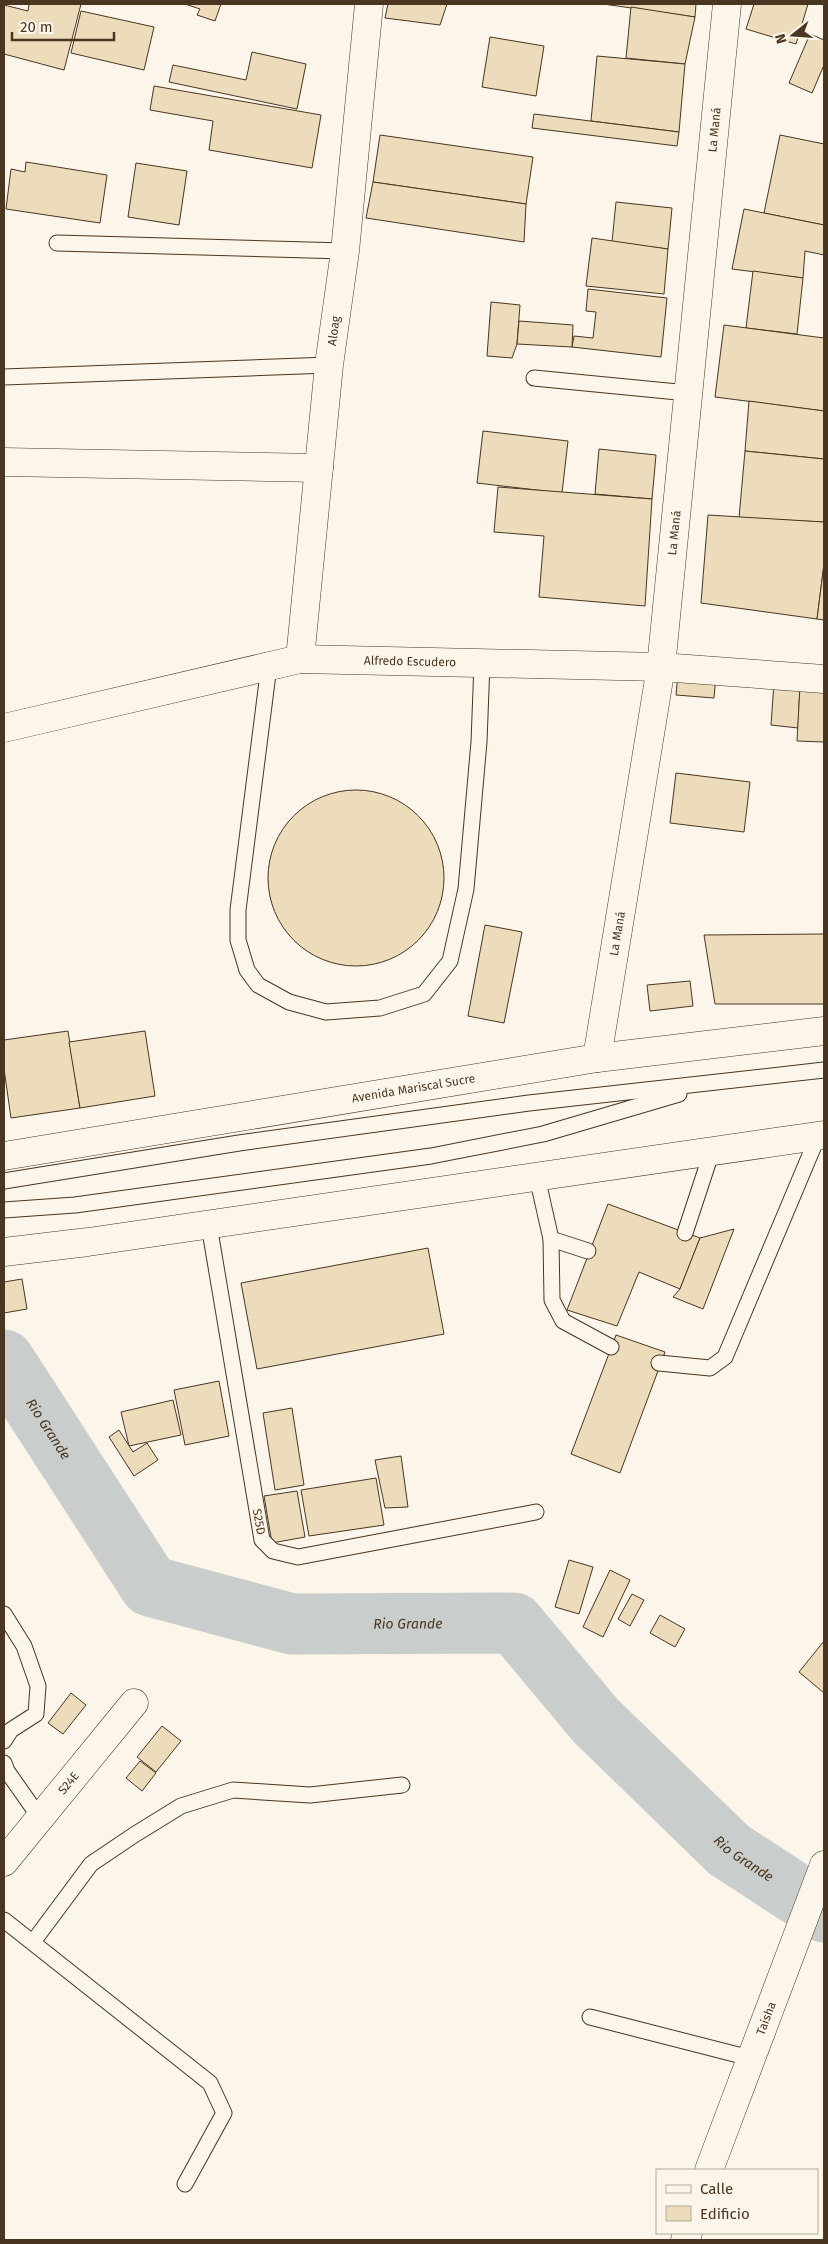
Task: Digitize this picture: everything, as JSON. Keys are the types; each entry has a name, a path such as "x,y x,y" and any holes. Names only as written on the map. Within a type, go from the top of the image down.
{"street":[{"name":"Aloag","path":"300,659 329,365 345,251 369,4"},
{"name":"La Maná","path":"598,1058 661,667 727,4"},
{"path":"4,462 319,468"},
{"name":"Alfredo Escudero","path":"4,728 300,659 661,667 824,679"},
{"name":"Avenida Mariscal Sucre","path":"4,1156 598,1058 824,1031"},
{"path":"4,1252 209,1225 821,1135"},
{"name":"S24E","path":"4,1862 134,1703"},
{"name":"Taisha","path":"709,2169 824,1865"}],"lane":[{"path":"57,243 345,251"},
{"path":"4,377 329,365"},
{"path":"534,378 688,393"},
{"path":"269,666 238,910 238,940 247,970 258,985 289,1002 326,1012 380,1008 424,994 450,960 466,890 479,742 482,663"},
{"path":"4,1181 278,1138 530,1103 824,1070"},
{"path":"4,1210 76,1206 431,1156 543,1134 717,1083"},
{"path":"659,1363 710,1368 725,1357 821,1135"},
{"path":"685,1233 712,1151"},
{"path":"537,1177 551,1239 552,1300 563,1322 611,1348"},
{"name":"S25D","path":"209,1225 262,1540 273,1551 298,1558 536,1512"},
{"path":"551,1239 588,1251"},
{"path":"4,1614 24,1646 38,1686 36,1714 11,1730 4,1741"},
{"path":"4,1763 7,1772 40,1818"},
{"path":"33,1942 91,1864 134,1834 181,1806 234,1790 310,1795 402,1785"},
{"path":"4,1920 210,2083 224,2113 185,2184"},
{"path":"590,2018 750,2058"}],"building":[{"path":"29,4 81,4 64,70 4,54 4,5 28,11"},
{"path":"185,4 221,4 215,21 197,15 200,9"},
{"path":"388,4 447,4 440,25 385,18"},
{"path":"603,4 696,4 695,17"},
{"path":"754,4 808,4 796,44 746,29"},
{"path":"631,7 695,17 685,64 626,58"},
{"path":"81,11 154,27 144,70 71,53"},
{"path":"810,34 824,40 824,65 812,93 789,83"},
{"path":"490,37 544,46 536,96 482,87"},
{"path":"252,52 306,64 297,109 169,82 173,65 246,80"},
{"path":"597,56 685,64 679,132 591,121"},
{"path":"154,86 321,115 312,168 209,150 213,121 150,110"},
{"path":"534,114 679,132 677,146 532,128"},
{"path":"380,135 533,157 526,204 373,182"},
{"path":"780,135 824,144 824,225 764,213"},
{"path":"26,162 107,175 100,223 6,209 11,169 25,172"},
{"path":"136,163 187,171 179,225 128,217"},
{"path":"373,182 526,204 524,242 366,218"},
{"path":"616,202 672,208 668,249 612,242"},
{"path":"744,209 824,225 824,255 805,251 803,278 732,269"},
{"path":"592,238 668,249 664,294 586,286"},
{"path":"753,271 803,278 797,334 746,328"},
{"path":"588,289 667,298 661,357 572,347 574,336 593,338 596,312 586,311"},
{"path":"491,302 520,305 517,344 512,358 487,356"},
{"path":"519,321 573,325 572,347 517,344"},
{"path":"724,325 824,338 824,411 715,397"},
{"path":"749,401 824,411 824,459 745,451"},
{"path":"483,431 568,441 562,493 477,483"},
{"path":"599,449 656,455 652,499 595,494"},
{"path":"745,451 824,459 824,522 739,518"},
{"path":"498,487 652,499 645,606 539,597 544,536 494,532"},
{"path":"708,515 824,522 824,564 817,619 701,603"},
{"path":"824,564 824,620 817,619"},
{"path":"678,673 716,675 714,698 676,695"},
{"path":"774,683 800,686 798,728 771,725"},
{"path":"800,686 824,687 824,742 797,741"},
{"path":"676,773 750,782 744,832 670,823"},
{"path":"347,790 365,790 397,800 412,810 424,822 434,837 440,852 444,878 440,904 434,919 424,934 412,946 397,956 382,962 365,966 347,966 315,956 300,946 288,934 278,919 272,904 268,887 268,869 278,837 288,822 300,810 315,800 330,794"},
{"path":"485,925 522,932 504,1023 468,1016"},
{"path":"824,934 824,1004 715,1004 704,935"},
{"path":"690,981 693,1006 650,1011 647,985"},
{"path":"68,1031 80,1108 11,1118 4,1069 4,1040"},
{"path":"145,1031 155,1096 80,1108 69,1042"},
{"path":"608,1204 700,1238 680,1289 639,1272 617,1326 567,1310"},
{"path":"734,1229 703,1309 673,1297 680,1289 700,1238"},
{"path":"428,1248 444,1334 257,1369 241,1283"},
{"path":"22,1279 27,1309 4,1313 4,1282"},
{"path":"616,1335 665,1352 620,1473 571,1454"},
{"path":"219,1381 229,1436 185,1445 174,1390"},
{"path":"173,1400 181,1435 129,1446 121,1412"},
{"path":"292,1408 304,1485 275,1490 263,1413"},
{"path":"119,1430 133,1452 147,1443 158,1460 134,1476 109,1437"},
{"path":"401,1456 408,1507 385,1508 375,1460"},
{"path":"376,1478 384,1525 309,1536 301,1490"},
{"path":"297,1491 305,1537 272,1543 264,1496"},
{"path":"569,1560 593,1567 579,1614 555,1607"},
{"path":"610,1570 630,1580 603,1637 583,1627"},
{"path":"632,1594 644,1600 630,1626 618,1619"},
{"path":"660,1615 685,1629 675,1647 650,1633"},
{"path":"824,1641 824,1693 799,1672"},
{"path":"71,1693 86,1705 63,1734 48,1723"},
{"path":"162,1726 181,1741 156,1772 137,1757"},
{"path":"140,1761 156,1773 142,1791 126,1778"}],"waterway":[{"name":"Rio Grande","path":"4,1360 150,1586 292,1624 514,1623 596,1721 729,1850 824,1912"}]}
